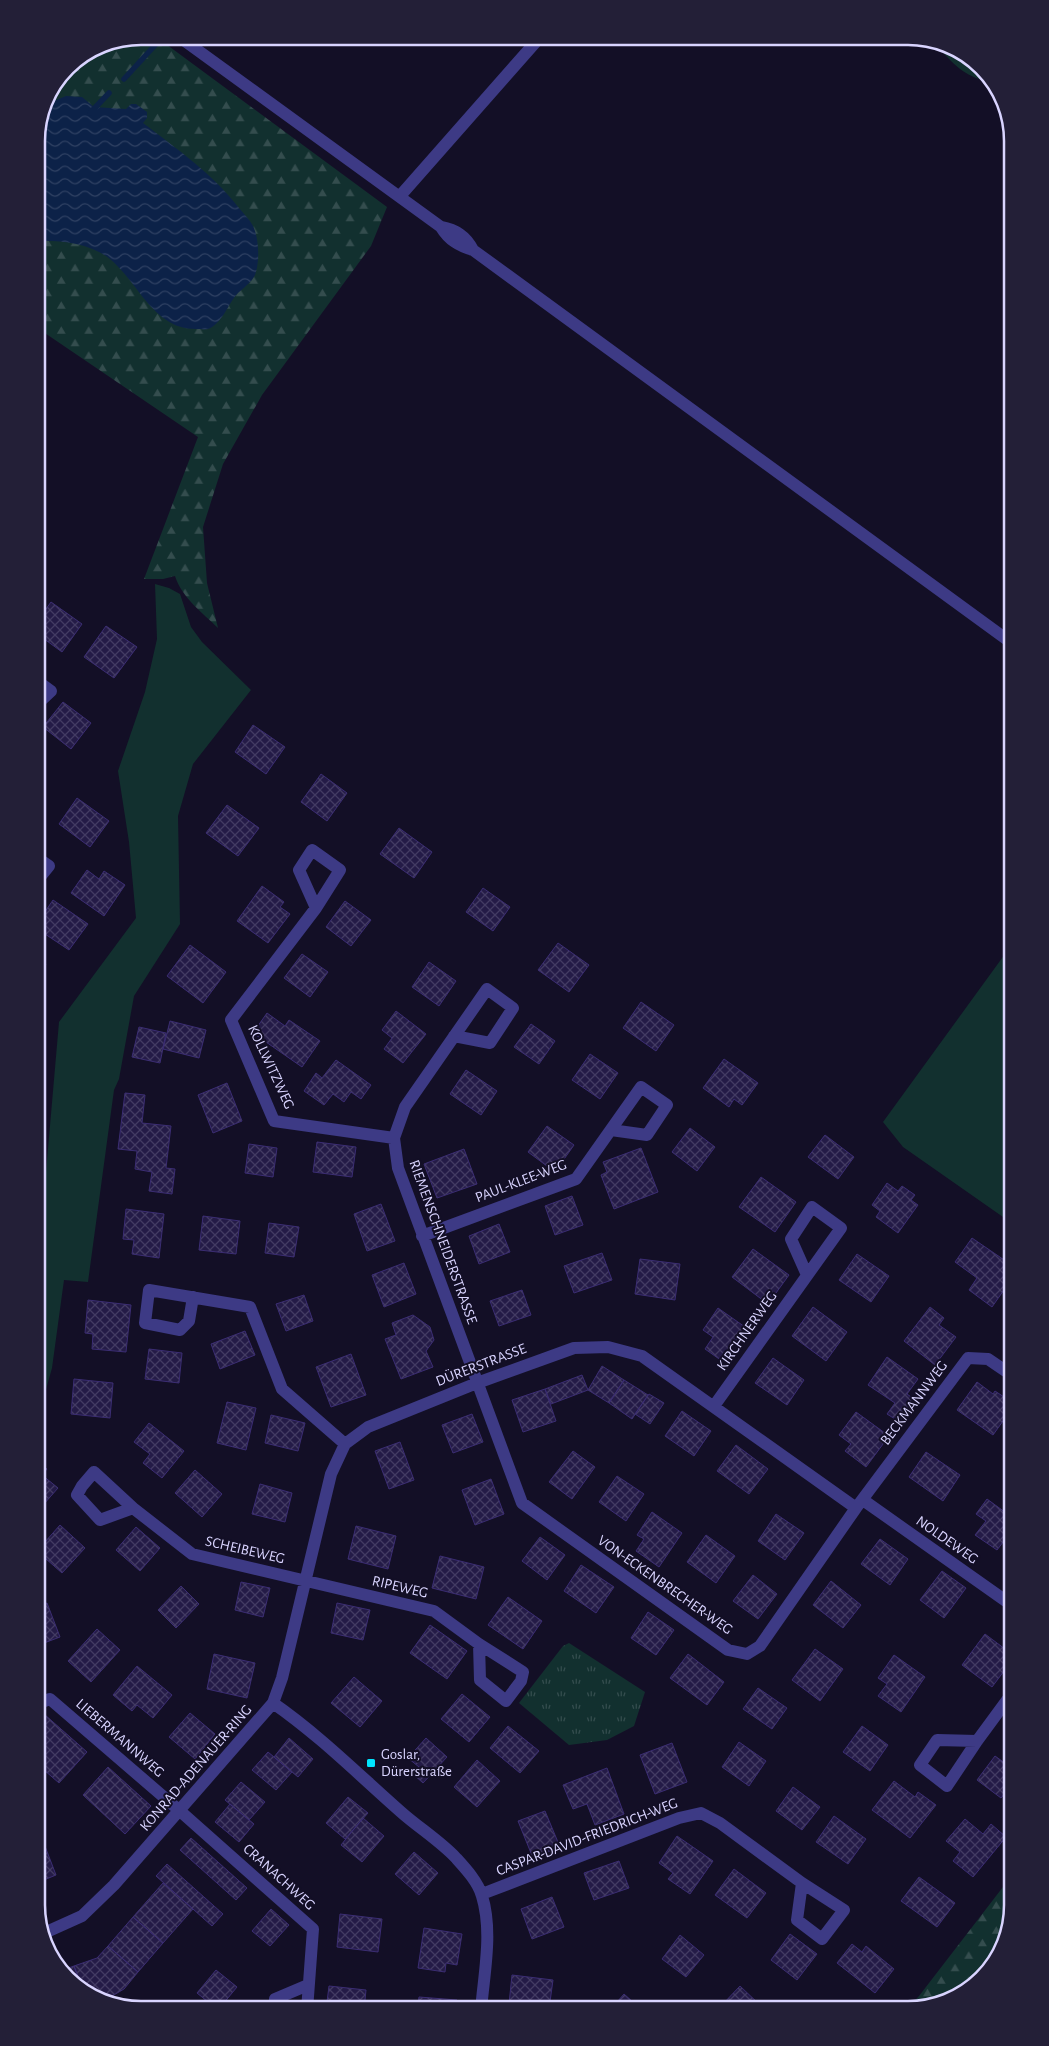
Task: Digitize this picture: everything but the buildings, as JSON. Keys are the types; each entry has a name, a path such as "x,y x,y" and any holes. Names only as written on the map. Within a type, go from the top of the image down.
{"street":[{"path":"190,45 441,227 452,229 468,240 473,250 1004,637"},
{"path":"400,196 533,45"},
{"path":"45,687 51,691 45,697"},
{"name":"KOLLWITZWEG","path":"316,908 231,1020 274,1121 394,1138"},
{"name":"RIEMENSCHNEIDERSTRASSE","path":"454,1036 490,1042 513,1008 486,989 405,1107 394,1138 398,1168 477,1383"},
{"name":"PAUL-KLEE-WEG","path":"422,1236 576,1178 611,1130"},
{"name":"KIRCHNERWEG","path":"714,1406 841,1228 812,1207 791,1239 807,1274"},
{"path":"193,1297 250,1307 282,1388 345,1444"},
{"name":"DÜRERSTRASSE","path":"273,1703 282,1678 331,1474 345,1444 368,1427 477,1383 574,1348 608,1347 642,1356 859,1504"},
{"name":"BECKMANNWEG","path":"859,1504 968,1358 988,1358 1004,1370"},
{"name":"VON-ECKENBRECHER-WEG","path":"477,1383 522,1503 728,1650 747,1654 760,1646 859,1504"},
{"name":"NOLDEWEG","path":"859,1504 1004,1600"},
{"name":"SCHEIBEWEG","path":"133,1508 192,1554 305,1581"},
{"name":"RIPEWEG","path":"305,1581 434,1611 479,1644"},
{"name":"LIEBERMANNWEG","path":"45,1701 50,1699 180,1811"},
{"name":"KONRAD-ADENAUER-RING","path":"49,1931 82,1916 114,1886 273,1703 296,1718 409,1819 455,1856 468,1871 482,1894 486,1915 487,1941 482,2001"},
{"path":"977,1741 937,1740 920,1765 947,1786 1004,1704"},
{"name":"CRANACHWEG","path":"180,1811 313,1929 307,2001"},
{"name":"CASPAR-DAVID-FRIEDRICH-WEG","path":"482,1894 679,1818 701,1813 720,1822 802,1883"},
{"path":"275,2001 275,1998 308,1985"}],"green space":[{"path":"135,45 167,45 387,207 371,246 262,395 223,464 203,527 207,583 218,628 188,598 175,576 163,579 144,579 198,437 45,333 45,135 48,116 55,98 73,73 93,58 116,48"},
{"path":"941,51 966,65 981,79 965,73"},
{"path":"155,584 180,594 191,627 202,642 251,690 193,764 178,816 180,924 134,996 119,1079 114,1090 88,1282 64,1280 52,1368 45,1393 45,1183 59,1022 136,918 129,842 118,771 145,692 157,639"},
{"path":"1004,955 1004,1218 903,1147 883,1122"},
{"path":"569,1643 645,1692 634,1726 607,1740 569,1745 519,1703 563,1646"},
{"path":"1004,1886 1001,1930 988,1958 971,1977 956,1988 939,1996 914,2001"}],"water":[{"path":"66,96 82,97 94,107 126,109 131,104 136,104 147,112 147,118 143,123 218,184 252,224 257,237 258,250 258,264 254,278 237,294 221,318 213,326 207,329 197,329 181,327 168,321 147,302 127,277 106,256 81,245 45,241 45,135 48,116 53,101"}],"waterway":[{"path":"124,79 155,45"},
{"path":"90,113 109,93"}],"place":[{"name":"Goslar, Dürerstraße","path":"371,1763"}]}
